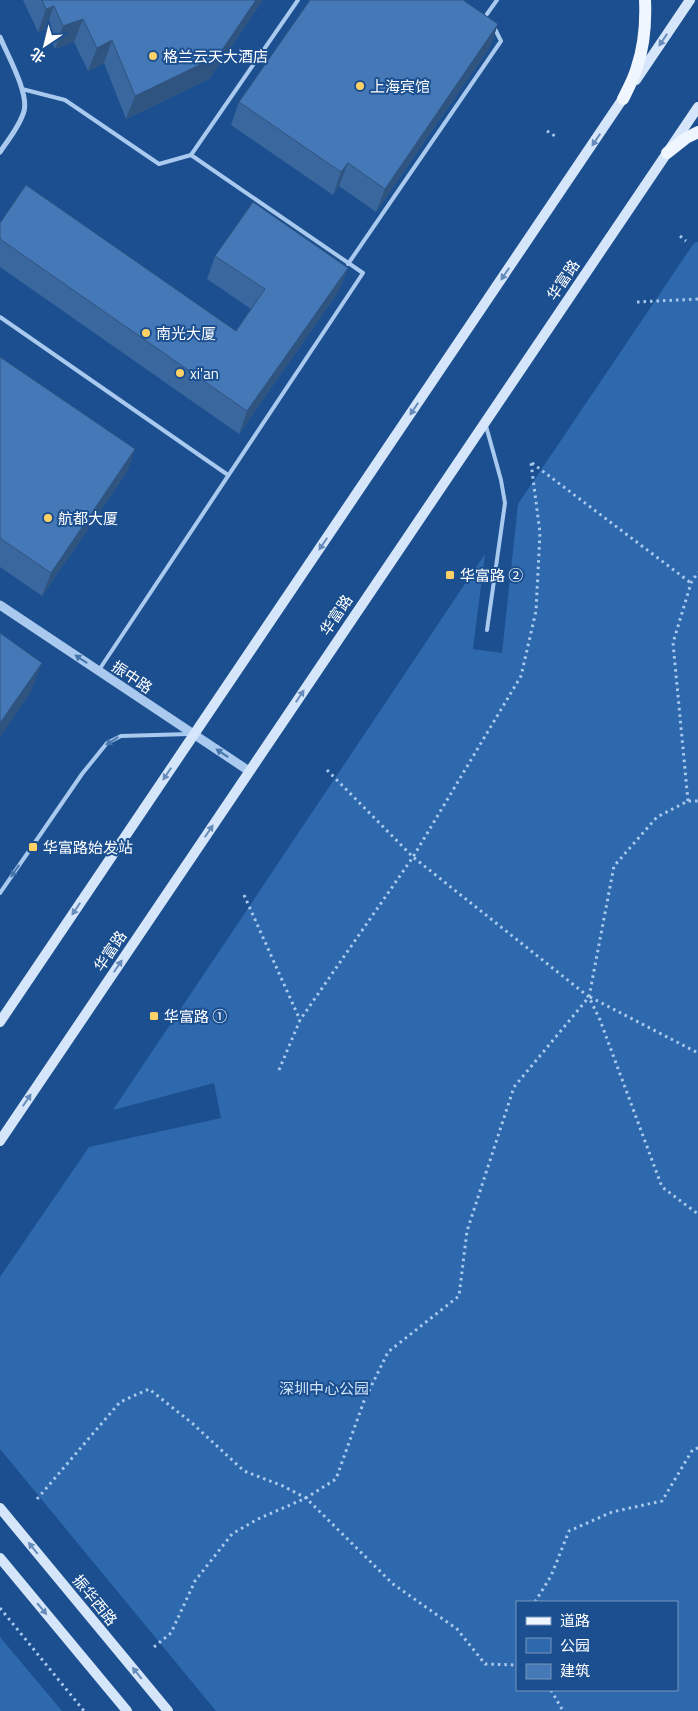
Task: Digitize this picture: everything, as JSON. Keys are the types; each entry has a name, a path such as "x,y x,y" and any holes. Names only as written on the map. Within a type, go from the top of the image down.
{"main road":[{"path":"623,99 637,67 642,44 645,0"},
{"path":"0,1022 690,0"},
{"name":"华富路","path":"0,1141 698,107"},
{"path":"667,153 695,136"},
{"name":"振华西路","path":"0,1508 168,1711"},
{"path":"0,1558 127,1711"}],"street":[{"path":"0,37 22,89 24,110 13,133 0,152"},
{"name":"振中路","path":"0,604 250,771"}],"lane":[{"path":"22,89 65,100 159,164 191,156 298,0"},
{"path":"487,14 497,0"},
{"path":"480,14 487,14"},
{"path":"348,264 500,41 487,14"},
{"path":"99,671 363,273 191,156"},
{"path":"0,317 228,475"},
{"path":"485,423 501,480 505,503 487,630"},
{"path":"0,893 82,774 107,743 121,736 194,734"}],"path":[{"path":"548,131 558,138"},
{"path":"680,236 686,241"},
{"path":"637,302 698,299"},
{"path":"280,1070 300,1020 413,857 521,676 536,611 540,533 531,463 691,583"},
{"path":"688,801 673,644 691,583 698,572"},
{"path":"327,770 413,857 589,997 698,1053"},
{"path":"154,1647 171,1633 195,1581 232,1534 258,1519 306,1498 336,1479 364,1401 388,1352 459,1296 467,1231 514,1087 589,997 614,866 657,817 688,801 698,801"},
{"path":"244,894 300,1020"},
{"path":"589,997 600,1020 662,1187 698,1214"},
{"path":"37,1499 120,1402 149,1389 192,1422 244,1472 283,1486 306,1498 393,1584 457,1629 485,1664 516,1665"},
{"path":"536,1601 551,1576 569,1531 612,1512 662,1501 693,1449 698,1448"},
{"path":"0,1608 84,1711"},
{"path":"552,1691 563,1711"}],"green space":[{"name":"深圳中心公园","path":"698,242 698,1711 216,1711 0,1449 0,1277 89,1147 221,1118 214,1083 113,1110 485,554 473,649 502,653 518,504 694,243"},
{"path":"0,1637 62,1711 0,1711"}],"building":[{"name":"格兰云天大酒店","path":"42,0 256,0 218,56 135,96 112,40 97,48 83,19 63,26 54,6 46,9"},
{"name":"上海宾馆","path":"310,0 463,0 498,24 385,189 348,163 341,172 239,102"},
{"name":"南光大厦","path":"26,185 236,331 265,289 215,256 253,202 348,268 247,411 0,239 0,223"},
{"name":"航都大厦","path":"0,357 135,449 51,573 0,538"},
{"path":"0,633 42,663 0,723"}],"place":[{"name":"格兰云天大酒店","path":"153,56"},
{"name":"上海宾馆","path":"360,86"},
{"name":"南光大厦","path":"146,333"},
{"name":"xi'an","path":"180,373"},
{"name":"航都大厦","path":"48,518"},
{"name":"华富路 ②","path":"450,575"},
{"name":"华富路始发站","path":"33,847"},
{"name":"华富路 ①","path":"154,1016"}]}
